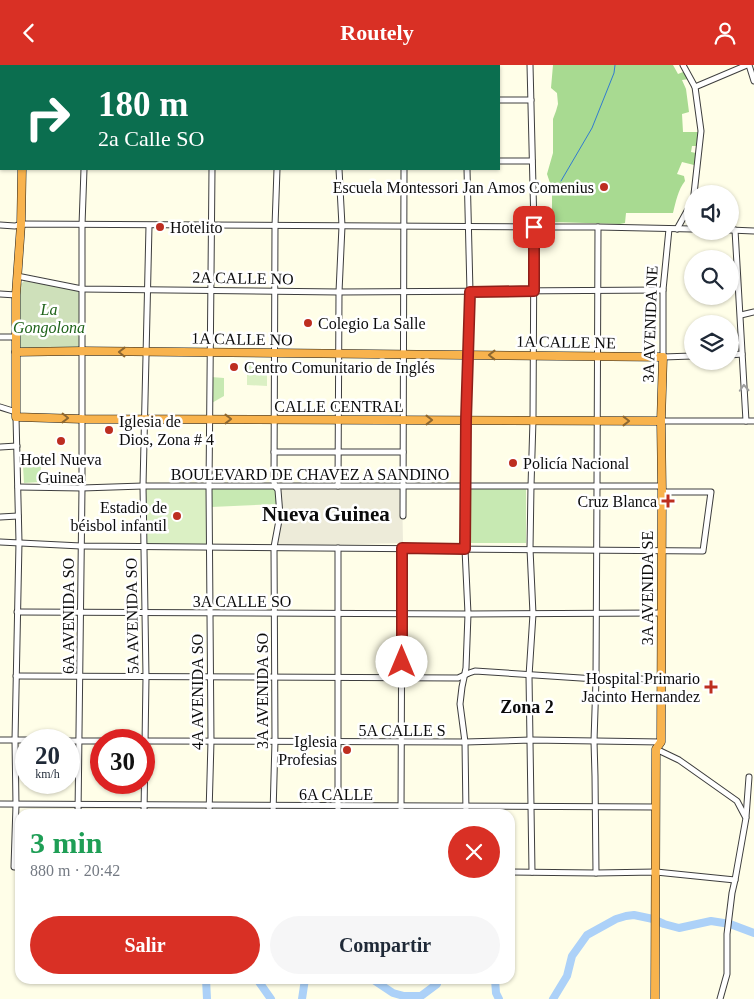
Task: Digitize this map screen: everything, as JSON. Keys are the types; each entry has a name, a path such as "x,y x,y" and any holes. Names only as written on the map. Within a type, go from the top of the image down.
{"highway":[{"path":"16,414 16,295 21,224 22,170"},
{"name":"1A CALLE NO","path":"16,352 468,355"},
{"name":"1A CALLE NE","path":"468,355 663,357"},
{"name":"3A AVENIDA NE","path":"661,421 663,357"},
{"name":"CALLE CENTRAL","path":"16,414 82,419 661,421"},
{"name":"3A AVENIDA SE","path":"655,999 656,807 661,679 661,421"}],"street":[{"path":"530,65 534,227 533,421 530,486 532,614 529,676 532,872"},
{"path":"683,65 695,87 701,131 695,185"},
{"path":"695,87 747,65 754,81"},
{"path":"500,100 531,100"},
{"path":"500,161 532,161"},
{"name":"6A AVENIDA SO","path":"79,729 84,170"},
{"name":"4A AVENIDA SO","path":"209,806 211,741 209,486 212,170"},
{"name":"3A AVENIDA SO","path":"273,806 275,741 274,547 280,515 278,490 274,482 277,170"},
{"path":"338,486 339,292 342,226 339,170"},
{"path":"403,516 404,170"},
{"path":"466,807 465,742 460,704 466,668 468,614 465,549 466,420 470,292 467,170"},
{"path":"677,229 684,216"},
{"path":"0,225 469,226 684,229"},
{"name":"5A AVENIDA SO","path":"145,729 143,487 149,226"},
{"path":"596,873 594,741 596,679 598,227"},
{"name":"3A AVENIDA NE","path":"663,357 663,290 669,229"},
{"path":"739,230 754,231"},
{"path":"733,240 741,315 746,421"},
{"name":"2A CALLE NO","path":"17,276 82,289 339,292 663,290"},
{"path":"0,294 16,295"},
{"path":"741,315 754,312"},
{"path":"0,337 16,337"},
{"path":"663,357 684,356"},
{"path":"0,407 16,414 19,543 15,729"},
{"path":"661,421 754,421"},
{"path":"0,447 17,446"},
{"path":"274,452 403,452"},
{"name":"BOULEVARD DE CHAVEZ A SANDINO","path":"18,487 597,486 711,492 703,551 661,550"},
{"path":"0,517 18,516"},
{"path":"0,542 81,546 661,550"},
{"path":"338,548 338,806"},
{"path":"401,806 402,548"},
{"name":"3A CALLE SO","path":"17,612 338,614 661,613"},
{"path":"16,676 458,678 474,671 596,679 661,679"},
{"path":"0,740 15,740"},
{"name":"5A CALLE S","path":"155,741 465,742 531,740 594,741 659,746"},
{"path":"659,746 736,801 746,818"},
{"path":"720,999 727,974 727,934 732,893 746,818 749,777"},
{"path":"16,794 16,809"},
{"name":"6A AVENIDA SO","path":"78,794 78,809"},
{"name":"5A AVENIDA SO","path":"144,794 144,809"},
{"name":"6A CALLE","path":"0,804 656,807"},
{"path":"15,836 15,867"},
{"path":"515,872 656,872 735,880"}],"green space":[{"path":"553,65 673,65 678,74 683,72 689,79 682,80 686,89 689,112 682,114 683,132 698,132 696,146 692,146 691,152 696,153 694,165 682,162 677,174 684,176 685,181 679,192 673,213 626,213 625,223 620,224 552,222 552,189 547,174 553,153 553,119 558,104 557,93 551,88"},
{"name":"La Gongolona","path":"24,281 78,290 80,292 81,346 79,349 22,348 19,346 20,285"},
{"path":"247,363 267,364 267,386 247,385"},
{"path":"211,377 224,378 224,396 210,404"},
{"path":"41,464 40,482 24,483 23,465"},
{"path":"468,487 526,487 526,543 468,543"},
{"name":"Estadio de béisbol infantil","path":"146,488 207,488 207,545 146,544"},
{"path":"211,488 273,488 276,490 279,504 211,507"}],"shaded area":[{"path":"280,488 402,488 403,543 276,546 281,516"}],"waterway":[{"path":"561,181 592,128 614,73 615,65"},
{"path":"553,999 567,976 572,956 587,935 616,919 634,915 679,928 711,921 730,924 754,933"},
{"path":"206,984 207,999"},
{"path":"260,984 271,999"},
{"path":"302,999 304,984"},
{"path":"380,984 393,993 404,996 421,996 437,984"},
{"path":"495,984 499,999"}],"place":[{"name":"Escuela Montessori Jan Amos Comenius","path":"604,187"},
{"name":"Hotelito","path":"160,227"},
{"name":"Colegio La Salle","path":"308,323"},
{"name":"Centro Comunitario de Inglés","path":"234,367"},
{"name":"Iglesia de Dios, Zona # 4","path":"109,430"},
{"name":"Hotel Nueva Guinea","path":"61,441"},
{"name":"Policía Nacional","path":"513,463"},
{"name":"Cruz Blanca","path":"668,501"},
{"name":"Estadio de béisbol infantil","path":"177,516"},
{"name":"Hospital Primario Jacinto Hernandez","path":"711,687"},
{"name":"Iglesia Profesias","path":"347,750"}],"district":[{"name":"Nueva Guinea","path":"326,514"},
{"name":"Zona 2","path":"527,707"}],"route":[{"path":"402,662 402,548 465,549 466,420 470,292 534,291 534,227"}]}
